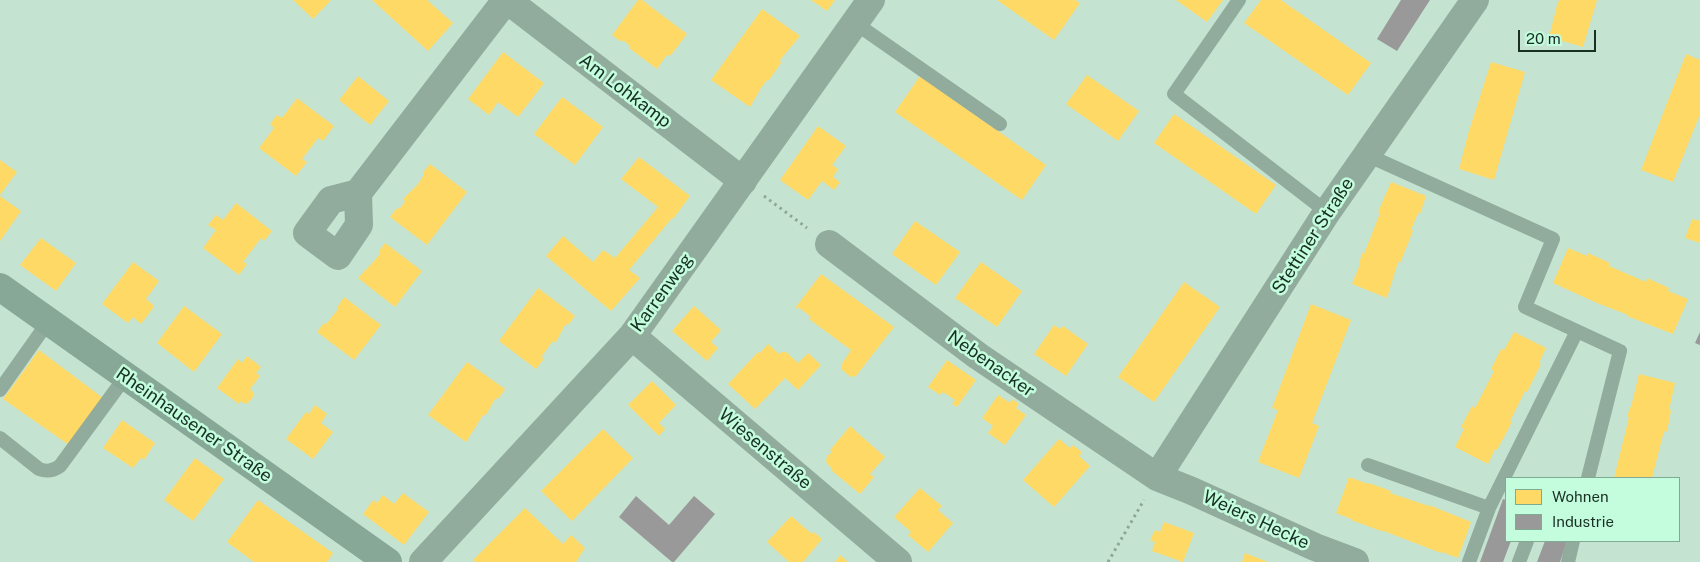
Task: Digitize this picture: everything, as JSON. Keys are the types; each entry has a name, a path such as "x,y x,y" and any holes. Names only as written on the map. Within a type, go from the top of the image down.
{"street":[{"name":"Am Lohkamp","path":"358,193 506,0 743,181"},
{"name":"Karrenweg","path":"423,562 632,336 871,0"},
{"name":"Stettiner Straße","path":"1157,477 1327,212 1475,0"},
{"name":"Nebenacker","path":"829,244 978,356 1157,477"},
{"name":"Rheinhausener Straße","path":"0,287 388,562"},
{"name":"Wiesenstraße","path":"632,336 898,562"},
{"name":"Weiers Hecke","path":"1157,477 1315,547 1355,562"}],"lane":[{"path":"1239,0 1174,94 1327,212"},
{"path":"855,23 1000,124"},
{"path":"1367,155 1553,238 1525,307 1620,351 1588,477"},
{"path":"0,390 48,322"},
{"path":"1469,562 1489,508 1577,331"},
{"path":"0,438 44,471 56,470 126,376"},
{"path":"1368,465 1489,508"},
{"path":"1519,562 1527,542"},
{"path":"1568,562 1573,542"}],"path":[{"path":"743,181 829,244"},
{"path":"1108,562 1157,477"}],"building: Wohnen":[{"path":"293,0 331,0 313,19"},
{"path":"372,0 427,0 453,23 428,51"},
{"path":"638,0 642,0 687,34 671,55 666,56 657,69 629,48 630,46 624,41 620,41 612,35"},
{"path":"811,0 835,0 827,11"},
{"path":"997,0 1075,0 1080,3 1054,40"},
{"path":"1176,0 1223,0 1207,22"},
{"path":"1261,0 1281,0 1371,63 1348,95 1244,23"},
{"path":"1597,0 1583,47 1549,37 1558,1"},
{"path":"762,9 800,36 780,60 781,63 761,88 750,107 711,80"},
{"path":"503,52 544,83 518,117 498,102 489,115 468,99"},
{"path":"1686,54 1700,60 1700,114 1673,182 1641,170"},
{"path":"1491,62 1525,72 1494,180 1459,169"},
{"path":"1087,75 1139,111 1118,141 1066,104"},
{"path":"358,76 389,101 370,125 339,100"},
{"path":"920,76 1046,165 1022,200 895,112"},
{"path":"562,97 603,127 575,165 534,134"},
{"path":"297,98 334,126 323,141 318,138 302,159 307,162 296,176 259,148 274,128 270,124 277,115 282,118"},
{"path":"1174,114 1276,185 1256,214 1154,143"},
{"path":"818,126 846,146 832,165 838,169 833,177 840,182 834,190 822,181 808,200 780,180"},
{"path":"639,157 690,196 673,219 629,270 640,278 611,311 546,256 563,236 593,262 603,250 615,258 658,207 621,179"},
{"path":"0,160 17,172 0,195"},
{"path":"430,164 467,192 427,245 390,217 396,209 400,208 405,201 403,199 418,184 423,176 423,172"},
{"path":"1391,182 1426,196 1420,214 1418,213 1411,230 1413,231 1400,263 1398,262 1387,298 1352,284 1362,253 1364,254 1380,213 1378,212"},
{"path":"0,196 21,211 0,241"},
{"path":"236,203 272,231 264,241 261,238 243,262 247,264 239,275 203,248 216,230 208,225 216,215 223,220"},
{"path":"1700,217 1700,243 1685,238 1692,219 1698,221"},
{"path":"915,221 960,252 936,285 892,254"},
{"path":"41,238 76,263 56,291 20,265"},
{"path":"385,243 422,271 395,307 358,278 379,255 379,251"},
{"path":"1568,248 1587,256 1588,253 1610,263 1609,266 1646,282 1647,278 1669,288 1668,291 1688,299 1673,334 1553,283"},
{"path":"133,262 159,281 146,299 153,305 153,308 141,324 133,317 128,323 102,304"},
{"path":"981,262 1022,291 997,327 955,298"},
{"path":"821,274 894,327 856,376 851,377 842,370 841,365 851,350 809,319 811,317 798,307 795,308"},
{"path":"1184,282 1220,307 1154,402 1118,377"},
{"path":"538,288 575,316 569,324 565,325 556,342 552,342 536,369 499,341"},
{"path":"344,297 381,325 354,360 317,332 338,309"},
{"path":"1311,304 1351,320 1312,423 1319,426 1299,478 1258,462 1278,410 1272,408"},
{"path":"184,306 222,334 194,372 157,343"},
{"path":"694,306 721,330 711,342 718,348 707,361 672,331"},
{"path":"1054,325 1060,329 1063,326 1088,344 1066,376 1034,354"},
{"path":"1514,332 1546,348 1539,363 1541,364 1510,421 1512,422 1488,464 1455,447 1464,429 1461,427 1472,406 1475,408 1494,371 1491,369 1501,349 1504,350"},
{"path":"768,344 779,354 786,352 798,363 808,353 821,365 798,390 785,378 755,409 728,384"},
{"path":"39,350 103,398 69,445 3,399"},
{"path":"247,356 261,367 256,373 260,376 250,389 254,396 248,403 245,404 241,401 239,404 217,388 238,359 242,363"},
{"path":"947,360 976,380 957,407 952,404 955,400 943,392 940,395 928,387"},
{"path":"467,362 505,389 499,398 495,399 486,415 483,415 466,442 428,415"},
{"path":"1639,374 1675,383 1669,410 1671,410 1667,432 1664,431 1652,477 1614,477 1629,417 1627,417"},
{"path":"652,381 676,405 659,423 665,429 659,436 628,405"},
{"path":"998,395 1010,403 1012,399 1019,404 1016,408 1026,415 1005,445 988,433 993,426 982,418"},
{"path":"315,405 327,414 321,423 333,432 313,459 286,439 306,412 309,414"},
{"path":"122,420 155,443 144,460 141,458 133,468 103,448"},
{"path":"850,426 885,457 870,474 874,477 860,494 831,470 826,462 827,456 832,452 830,450"},
{"path":"603,429 633,458 572,521 541,491"},
{"path":"1059,439 1070,448 1073,445 1082,452 1079,456 1090,466 1054,507 1023,480"},
{"path":"195,458 224,479 193,521 164,500"},
{"path":"1349,477 1471,522 1458,558 1336,513"},
{"path":"920,488 942,506 938,510 953,523 928,552 908,535 911,532 894,517"},
{"path":"403,493 429,512 404,545 363,514 373,500 377,503 383,495 394,504"},
{"path":"258,500 333,553 327,562 254,562 227,542"},
{"path":"525,508 563,544 571,535 585,548 576,562 475,562 473,560"},
{"path":"791,516 812,534 814,532 822,539 803,562 789,562 767,542"},
{"path":"1164,522 1194,533 1183,562 1152,551 1155,542 1150,540 1155,530 1160,532"},
{"path":"1245,553 1268,562 1242,562"},
{"path":"840,555 848,562 835,562"}],"building: Industrie":[{"path":"1401,0 1430,0 1397,51 1377,39"},
{"path":"1700,332 1700,345 1695,343"},
{"path":"636,496 669,525 694,496 715,514 672,562 619,517"},
{"path":"1503,499 1505,500 1505,542 1511,542 1503,562 1480,562"},
{"path":"1545,542 1567,542 1560,562 1537,562"}]}
